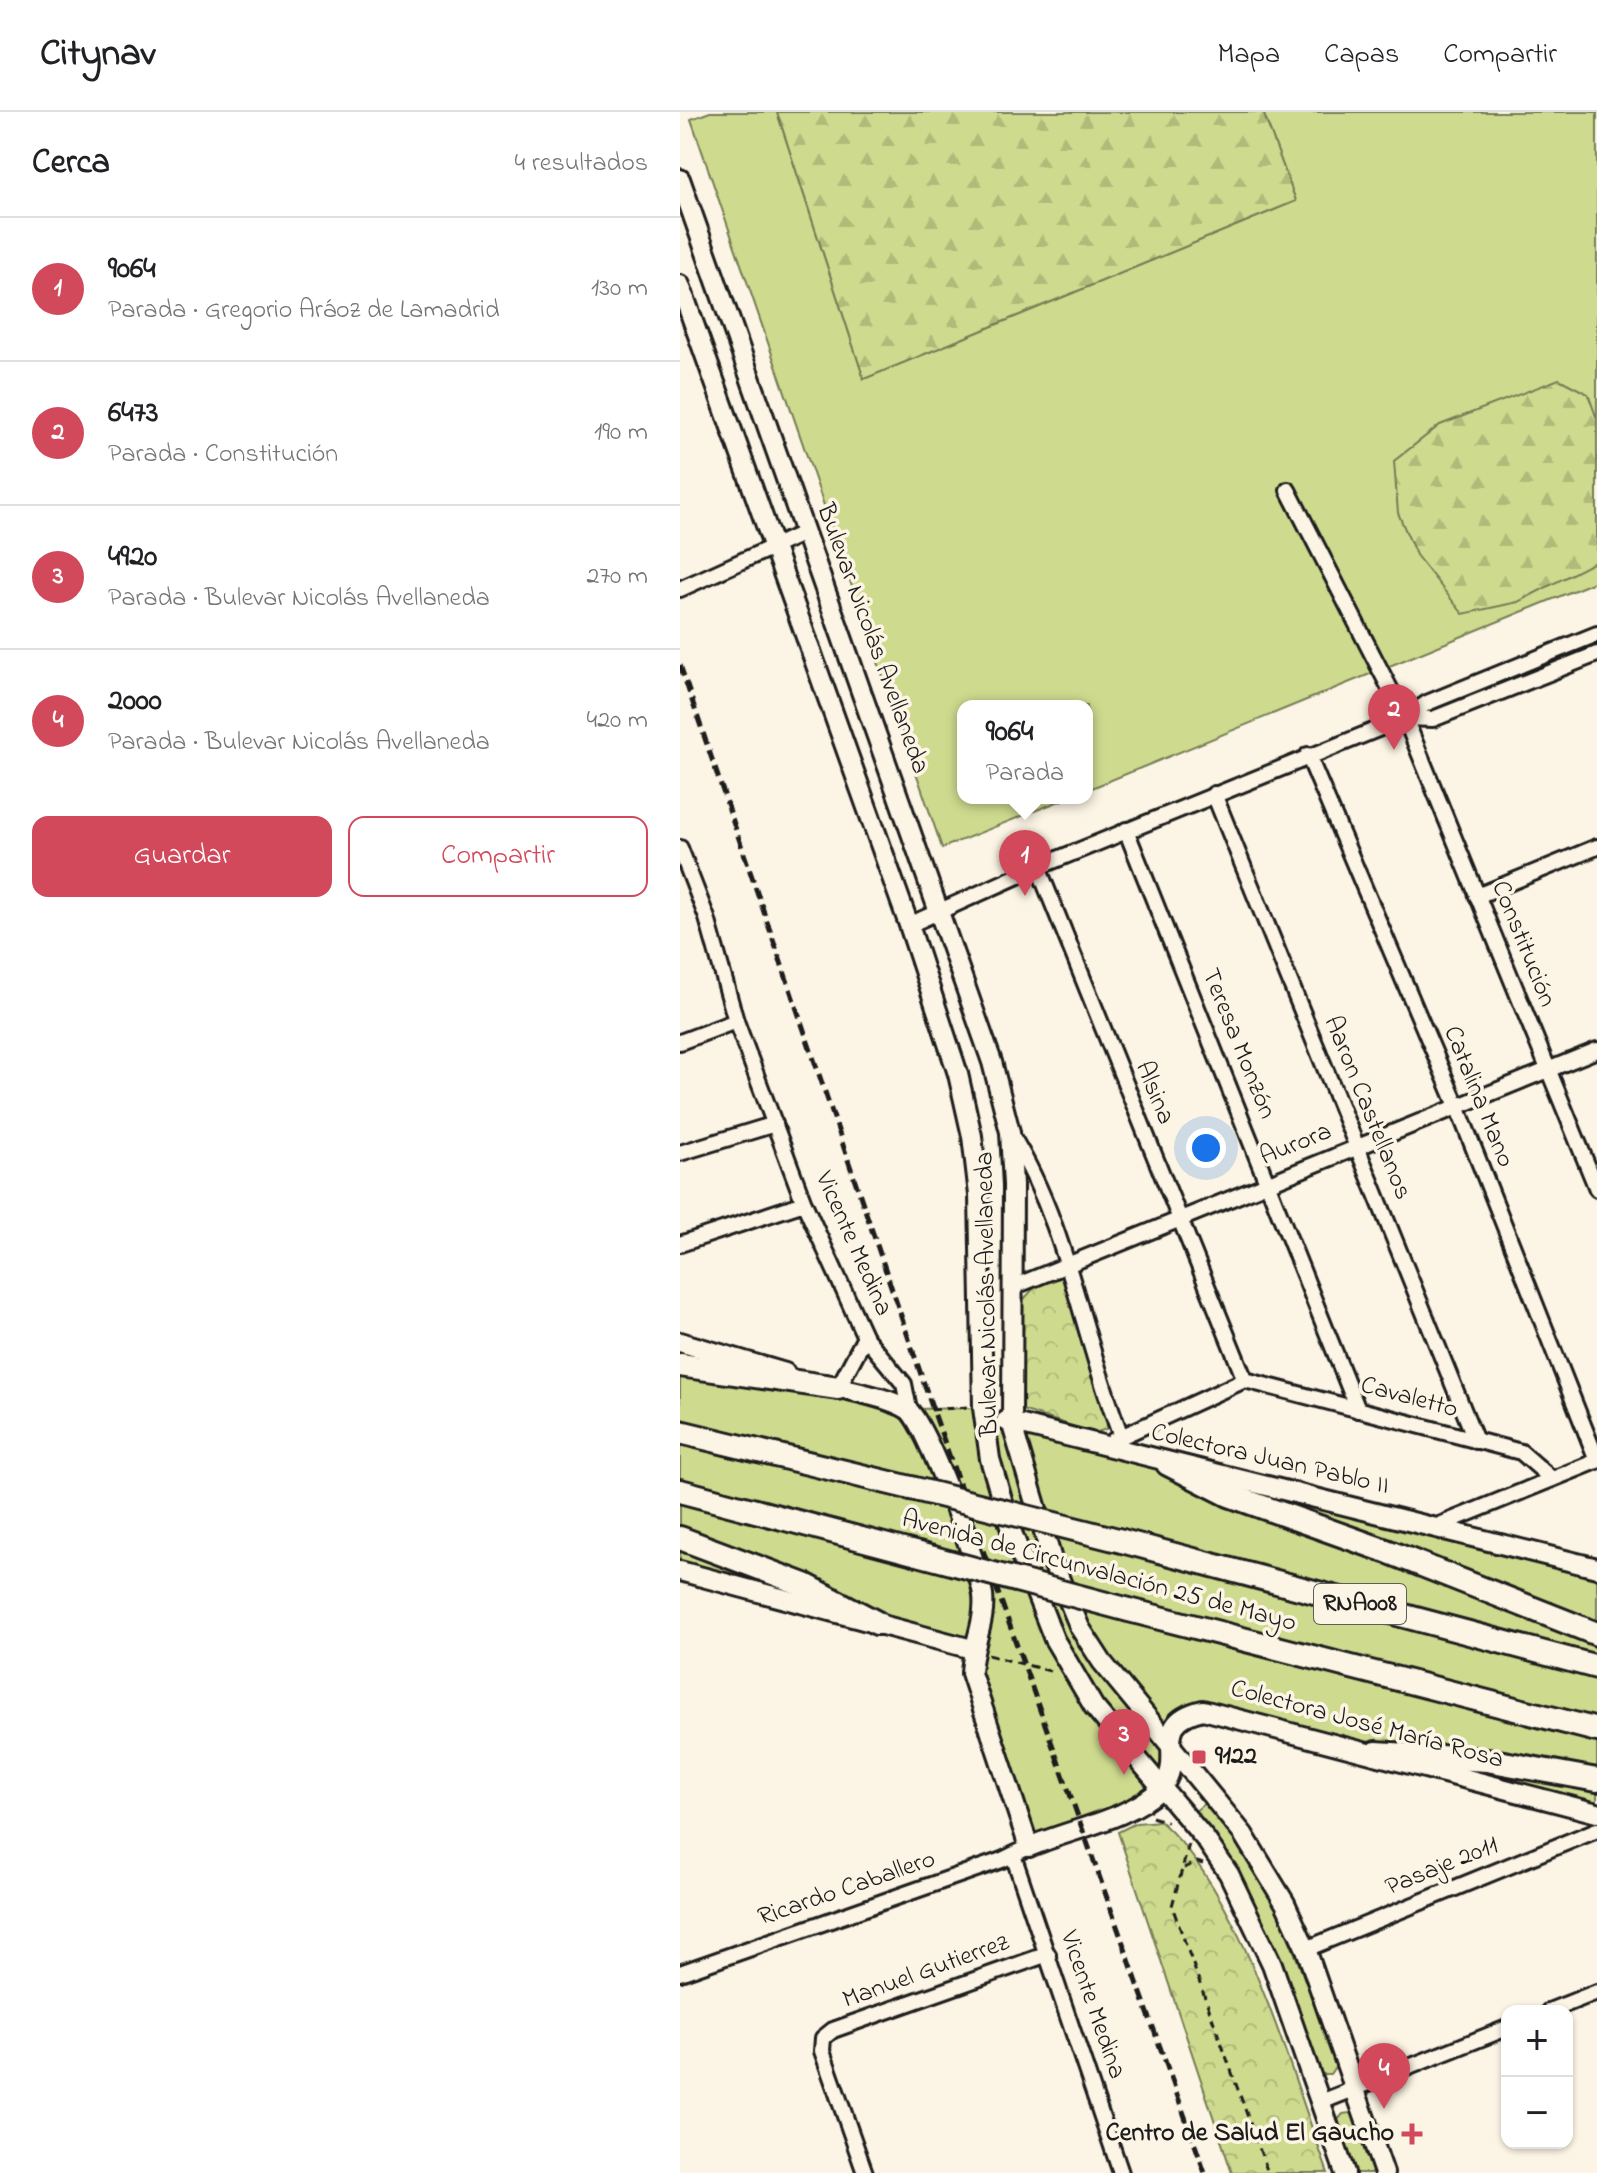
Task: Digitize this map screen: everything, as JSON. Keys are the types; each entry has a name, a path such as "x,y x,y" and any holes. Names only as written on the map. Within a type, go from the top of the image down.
{"highway":[{"path":"680,1365 838,1388"},
{"name":"Avenida de Circunvalación 25 de Mayo","path":"680,1432 1122,1541 1597,1667"},
{"path":"1168,1464 1229,1495 1389,1552 1597,1634"},
{"name":"Avenida de Circunvalación 25 de Mayo","path":"680,1491 1597,1730"},
{"path":"680,1538 805,1585 877,1623"},
{"path":"1376,1753 1487,1760 1597,1780"}],"main road":[{"name":"Bulevar Nicolás Avellaneda","path":"680,179 992,1062 1010,1132 1012,1425 1053,1563 1080,1628 1102,1662 1243,1834 1285,1903 1306,1949 1384,2173"},
{"name":"Bulevar Nicolás Avellaneda","path":"680,285 909,925 958,1074 972,1136 979,1195 983,1408 990,1459 1011,1530 1035,1595 1094,1707 1206,1840 1245,1906 1272,1964 1345,2173"},
{"path":"680,1342 909,1409"},
{"name":"Colectora Juan Pablo II","path":"983,1408 1012,1425 1057,1433 1168,1464 1437,1526 1597,1568"},
{"name":"Vicente Medina","path":"909,1409 927,1435 983,1594 981,1625 972,1649"},
{"path":"680,1571 972,1649 971,1673 976,1695 1021,1851 1131,1808 1161,1788"},
{"name":"Colectora José María Rosa","path":"1161,1788 1169,1775 1170,1732 1177,1720 1203,1710 1597,1813"}],"street":[{"name":"Constitución","path":"1288,490 1405,718 1597,1189"},
{"path":"680,589 806,532"},
{"path":"909,925 1038,867 1405,718 1427,703 1597,634"},
{"path":"1405,718 1433,719 1597,654"},
{"name":"Catalina Mano","path":"1308,755 1457,1106 1597,1460"},
{"name":"Aaron Castellanos","path":"1214,794 1476,1441"},
{"name":"Teresa Monzón","path":"1126,830 1358,1410"},
{"path":"1477,896 1597,847"},
{"name":"Vicente Medina","path":"680,848 707,918 736,1021 804,1203 865,1337 904,1384 909,1409"},
{"name":"Alsina","path":"1038,867 1245,1380"},
{"path":"680,1042 736,1021"},
{"name":"Aurora","path":"1013,1287 1597,1050"},
{"path":"680,1153 775,1124"},
{"path":"1010,1132 1025,1157 1067,1267 1121,1436"},
{"path":"680,1244 804,1203"},
{"path":"838,1388 865,1337"},
{"path":"1100,1446 1245,1380"},
{"name":"Cavaletto","path":"1245,1380 1521,1452 1552,1479"},
{"path":"1437,1526 1597,1460"},
{"name":"Pasaje 2011","path":"1306,1949 1597,1830"},
{"name":"Vicente Medina","path":"1021,1851 1048,1954 1121,2173"},
{"name":"Ricardo Caballero","path":"680,1973 1021,1851"},
{"name":"Manuel Gutierrez","path":"865,2173 822,2051 823,2038 833,2030 1048,1954"},
{"path":"1564,2005 1597,1992"},
{"path":"1321,2102 1501,2030"}],"path":[{"path":"933,1410 983,1408"},
{"path":"972,1649 1051,1672 1074,1672"},
{"path":"1131,1808 1138,1817 1156,1817 1170,1823"},
{"path":"1182,1871 1197,1862 1206,1865 1190,1843 1185,1859 1172,1906 1268,2173"}],"green space":[{"path":"710,112 777,112 864,379 1296,201 1263,112 1597,112 1597,581 1093,788 1093,700 957,700 957,804 1052,804 942,848 691,119"},
{"path":"777,112 1263,112 1296,201 864,379"},
{"path":"1559,379 1588,394 1597,419 1597,561 1518,602 1463,614 1416,555 1398,513 1394,461 1440,425"},
{"path":"1065,1276 1108,1419 1106,1429 1095,1433 1022,1410 1023,1300 1035,1287"},
{"path":"680,1342 909,1409 983,1408 1012,1425 1597,1568 1597,1813 1222,1712 1178,1720 1161,1788 1029,1847 971,1649 680,1571"},
{"path":"1206,1802 1219,1813 1274,1899 1337,2064 1330,2074 1321,2074 1248,1894 1236,1871 1194,1812"},
{"path":"1160,1821 1189,1853 1216,1892 1239,1937 1280,2035 1328,2173 1232,2173 1118,1832 1136,1823"},
{"path":"1350,2113 1357,2119 1376,2173 1354,2173 1336,2122 1343,2114"}],"railway":[{"path":"680,665 933,1410 1205,2173"}],"place":[{"name":"6473","path":"1394,750"},
{"name":"9064","path":"1025,896"},
{"name":"9122","path":"1199,1757"},
{"name":"4920","path":"1124,1775"},
{"name":"2000","path":"1384,2109"},
{"name":"Centro de Salud El Gaucho","path":"1412,2134"}]}
